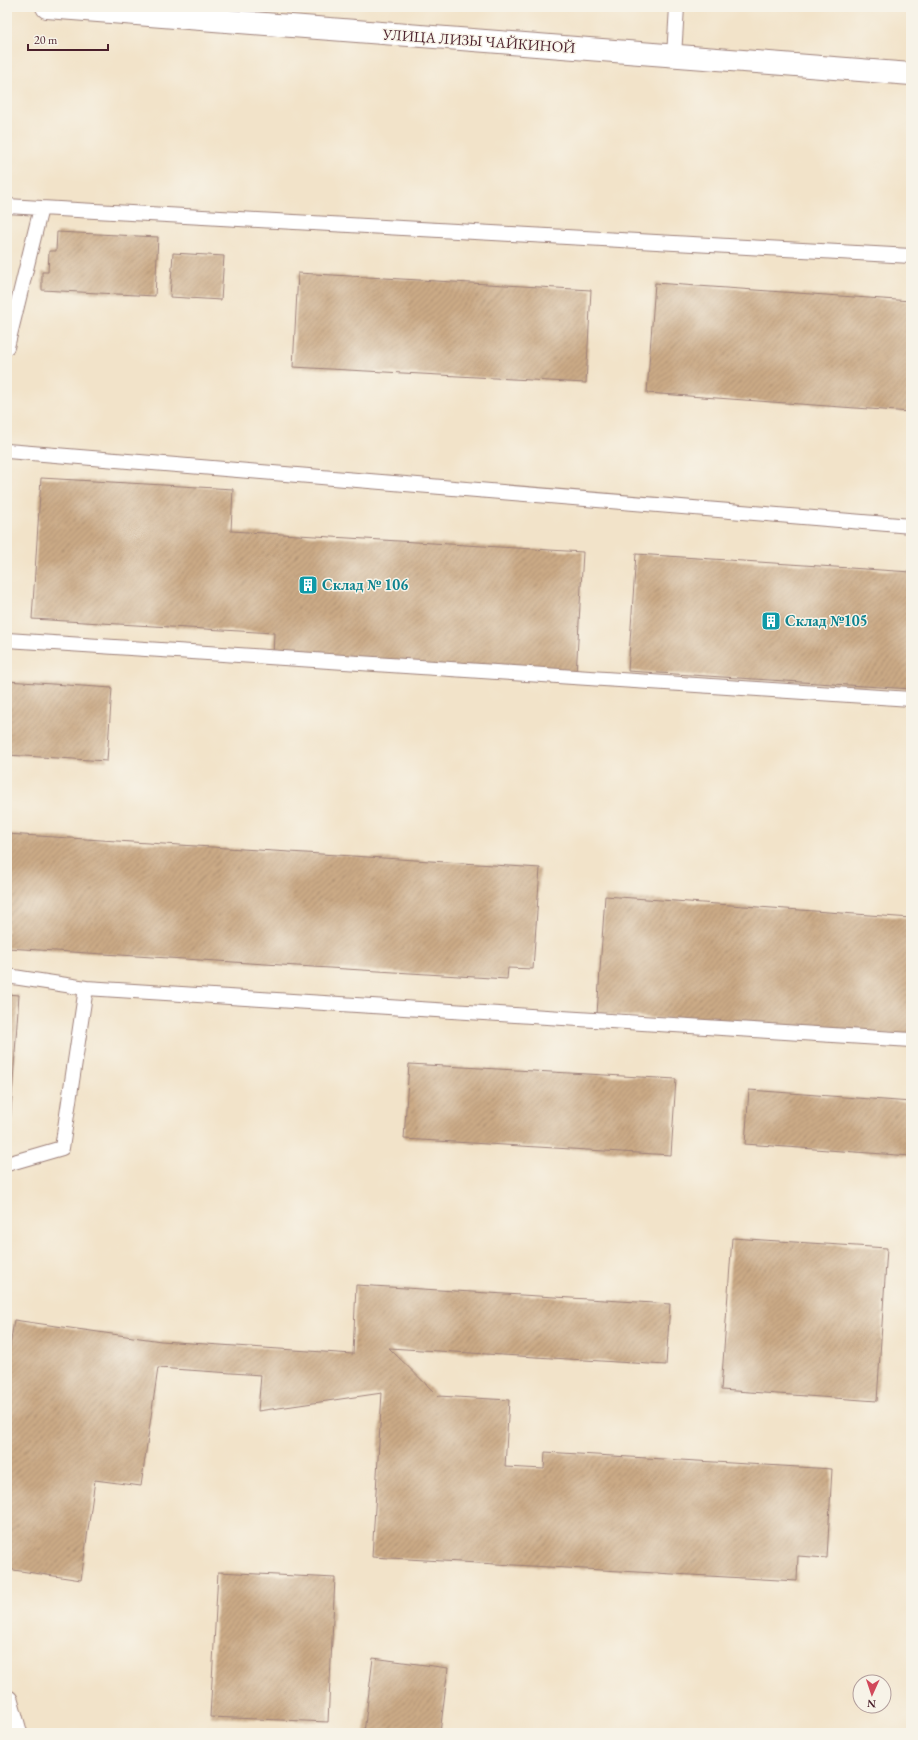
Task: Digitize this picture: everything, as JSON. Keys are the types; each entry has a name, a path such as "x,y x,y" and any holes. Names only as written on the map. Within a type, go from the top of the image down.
{"street":[{"name":"УЛИЦА ЛИЗЫ ЧАЙКИНОЙ","path":"47,7 911,74"},
{"path":"7,1701 16,1733"}],"lane":[{"path":"674,56 677,7"},
{"path":"7,206 911,256"},
{"path":"7,347 41,208"},
{"path":"7,451 911,526"},
{"path":"7,640 911,699"},
{"path":"7,976 86,988 911,1040"},
{"path":"7,1164 62,1148 86,988"}],"building":[{"path":"57,232 158,237 155,296 42,290 42,272 48,272 49,251 56,251"},
{"path":"173,253 224,256 221,300 170,297"},
{"path":"298,273 591,290 586,383 293,367"},
{"path":"655,283 911,301 911,412 647,393"},
{"name":"Склад № 106","path":"41,478 233,489 231,531 583,552 576,675 273,657 274,633 32,619"},
{"name":"Склад №105","path":"636,554 911,572 911,689 628,671"},
{"path":"7,681 112,688 107,761 7,755"},
{"path":"7,834 540,868 533,969 508,968 507,979 7,948"},
{"path":"605,896 911,918 911,1036 597,1014"},
{"path":"7,994 19,995 10,1125 7,1125"},
{"path":"409,1064 676,1079 671,1155 404,1139"},
{"path":"749,1090 911,1102 911,1156 745,1144"},
{"path":"732,1238 887,1248 877,1401 721,1390"},
{"path":"356,1285 670,1304 666,1365 389,1348 438,1396 509,1400 505,1467 544,1469 545,1452 832,1469 827,1558 798,1556 797,1581 372,1557 382,1393 258,1411 261,1375 158,1368 141,1486 95,1480 81,1580 7,1569 7,1366 14,1320 161,1341 353,1354"},
{"path":"218,1572 335,1578 328,1722 210,1717"},
{"path":"373,1658 448,1668 440,1733 364,1733"}],"place":[{"name":"Склад № 106","path":"308,585"},
{"name":"Склад №105","path":"771,621"}]}
